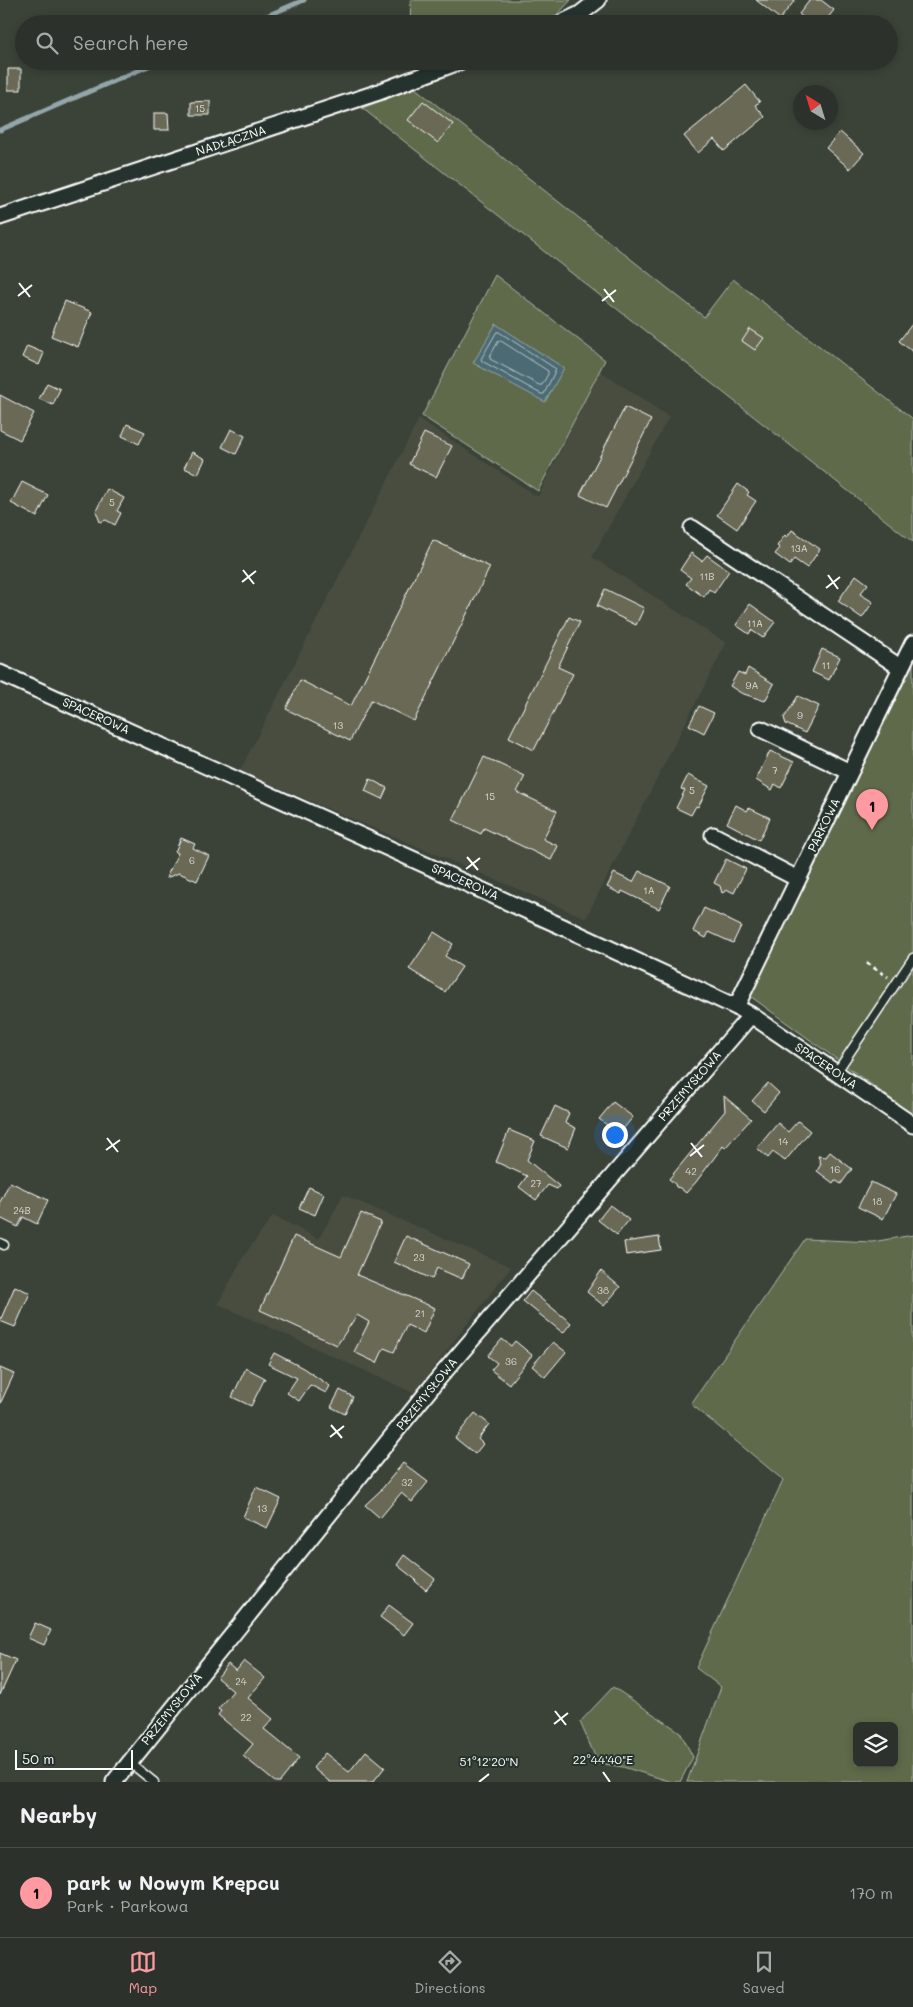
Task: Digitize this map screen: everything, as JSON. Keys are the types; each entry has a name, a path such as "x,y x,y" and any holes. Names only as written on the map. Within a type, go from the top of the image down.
{"street":[{"path":"578,15 598,0"},
{"name":"NADŁĄCZNA","path":"0,217 376,93 437,70"},
{"path":"692,528 901,668"},
{"name":"PARKOWA","path":"736,1007 913,643"},
{"name":"SPACEROWA","path":"0,672 545,918 736,1007 751,1015 913,1125"},
{"path":"761,729 850,772"},
{"path":"713,836 798,879"},
{"name":"PRZEMYSŁOWA","path":"114,1782 438,1378 751,1015"}],"lane":[{"path":"836,1073 913,958"},
{"path":"129,1762 154,1782"}],"path":[{"path":"867,963 896,982"}],"shaded area":[{"path":"599,370 669,417 592,557 726,643 586,918 240,771 419,419 538,497"},
{"path":"343,1195 511,1267 414,1393 218,1304 242,1259 273,1216 319,1239"}],"green space":[{"path":"411,0 571,0 557,15 410,15"},
{"path":"415,88 704,317 733,279 913,419 913,542 362,108"},
{"path":"495,275 605,360 538,491 422,416"},
{"path":"913,664 913,1115 750,996"},
{"path":"913,1235 913,1782 687,1782 721,1687 696,1668 783,1480 691,1404 805,1239 872,1242"},
{"path":"613,1687 680,1732 693,1757 680,1782 672,1782 623,1767 598,1763 580,1722"}],"water":[{"path":"496,324 564,368 545,402 473,363"}],"building":[{"path":"756,0 795,0 783,15 775,15"},
{"path":"810,0 821,0 834,10 830,15 799,14"},
{"path":"8,69 21,70 21,90 8,90"},
{"path":"746,85 760,102 755,105 765,117 724,151 714,139 698,153 684,136"},
{"path":"210,101 210,115 191,115 191,102"},
{"path":"423,101 453,124 438,143 408,120"},
{"path":"154,113 168,113 169,130 154,130"},
{"path":"840,132 864,153 850,169 826,148"},
{"path":"65,301 92,312 78,347 51,336"},
{"path":"913,323 913,352 899,341"},
{"path":"750,329 764,338 755,350 742,341"},
{"path":"27,346 44,353 39,365 22,357"},
{"path":"47,383 60,389 53,405 39,399"},
{"path":"0,395 34,413 20,440 0,430"},
{"path":"625,407 651,420 606,508 580,495"},
{"path":"127,424 145,432 139,444 122,436"},
{"path":"231,429 245,436 236,454 222,447"},
{"path":"424,433 452,446 436,477 409,464"},
{"path":"192,452 205,459 198,474 184,468"},
{"path":"22,482 48,495 37,517 11,503"},
{"path":"738,484 749,492 747,495 756,501 737,529 717,515"},
{"path":"107,489 124,498 117,511 121,513 115,525 106,520 100,522 96,511"},
{"path":"792,530 820,549 807,568 794,559 790,565 775,554 780,548 777,546 785,535 787,537"},
{"path":"433,540 490,567 414,721 371,700 350,741 286,709 300,680 351,706"},
{"path":"691,553 702,561 707,555 729,571 714,593 709,589 704,597 686,584 691,578 680,570"},
{"path":"856,575 868,584 860,594 873,602 862,618 838,601"},
{"path":"605,589 644,608 636,625 597,606"},
{"path":"750,604 775,622 763,638 751,630 749,634 736,625"},
{"path":"569,617 580,622 558,667 573,674 534,750 509,737"},
{"path":"822,649 840,657 829,680 812,672"},
{"path":"748,668 774,684 765,701 741,693 730,686 738,672 745,675"},
{"path":"798,696 819,706 805,733 786,724 784,718"},
{"path":"699,706 714,713 704,733 689,725"},
{"path":"770,751 794,762 781,788 775,784 772,790 756,780"},
{"path":"484,757 525,776 517,792 557,811 543,839 558,846 551,860 484,828 481,834 453,820"},
{"path":"688,775 709,786 698,807 696,806 691,815 676,808 685,790 681,789"},
{"path":"370,779 387,788 382,799 365,791"},
{"path":"736,805 747,811 749,808 770,818 759,840 727,823"},
{"path":"181,838 195,844 193,848 209,856 197,881 179,873 166,878 178,853 175,852"},
{"path":"726,859 746,869 734,893 728,890 722,893 720,886 714,883"},
{"path":"639,871 670,886 659,909 622,891 621,894 607,887 614,873 633,882"},
{"path":"704,908 741,926 733,943 709,932 706,938 693,931"},
{"path":"434,932 453,944 445,956 462,967 445,992 409,969"},
{"path":"768,1083 779,1093 764,1111 752,1101"},
{"path":"724,1096 751,1119 725,1148 723,1146 686,1193 676,1187 669,1179 725,1111"},
{"path":"613,1102 633,1117 619,1134 599,1119"},
{"path":"555,1106 569,1113 565,1123 576,1128 568,1148 541,1136"},
{"path":"798,1121 810,1131 785,1161 773,1152 768,1158 757,1148 778,1123 788,1132"},
{"path":"509,1130 535,1141 527,1160 559,1186 557,1189 548,1185 536,1200 519,1187 527,1176 496,1162"},
{"path":"830,1152 852,1169 841,1184 835,1180 833,1183 817,1171 821,1164 818,1156 826,1157"},
{"path":"10,1182 48,1200 37,1224 23,1217 18,1227 0,1218 0,1202"},
{"path":"871,1182 896,1194 883,1219 858,1207"},
{"path":"309,1187 324,1194 315,1215 299,1208"},
{"path":"610,1205 629,1220 617,1235 598,1220"},
{"path":"361,1213 381,1222 357,1275 435,1308 424,1333 407,1325 394,1352 384,1348 377,1363 354,1352 369,1322 357,1315 337,1345 260,1310 294,1236 341,1257"},
{"path":"406,1236 469,1264 462,1279 437,1268 432,1279 394,1262"},
{"path":"659,1237 661,1250 626,1255 624,1242"},
{"path":"601,1271 620,1287 604,1306 587,1292"},
{"path":"15,1286 30,1293 15,1327 0,1321"},
{"path":"531,1291 571,1323 563,1333 523,1301"},
{"path":"502,1339 511,1346 515,1341 532,1355 509,1384 491,1370 497,1363 488,1356"},
{"path":"553,1342 566,1352 545,1377 532,1366"},
{"path":"274,1353 303,1368 330,1386 326,1393 310,1385 299,1401 287,1393 297,1378 268,1364"},
{"path":"0,1368 14,1374 0,1404"},
{"path":"246,1368 265,1378 251,1406 232,1397"},
{"path":"340,1390 353,1397 345,1414 331,1407"},
{"path":"475,1413 489,1424 478,1439 483,1444 475,1454 455,1438"},
{"path":"403,1463 428,1482 412,1502 401,1493 380,1518 365,1505 381,1490"},
{"path":"256,1487 281,1499 267,1528 243,1517"},
{"path":"404,1555 435,1579 426,1590 397,1565"},
{"path":"389,1605 413,1623 404,1635 380,1617"},
{"path":"35,1623 51,1630 44,1645 28,1638"},
{"path":"0,1653 16,1660 0,1695"},
{"path":"244,1661 265,1678 248,1698 273,1719 264,1729 299,1758 280,1782 275,1782 243,1756 253,1744 218,1715 221,1711 218,1709 233,1691 217,1678 228,1664 236,1671"},
{"path":"366,1751 385,1767 373,1782 330,1782 313,1768 325,1753 349,1772"}],"waterway":[{"path":"269,15 304,0"},
{"path":"0,130 139,70"}],"place":[{"name":"park w Nowym Krępcu","path":"872,830"}]}
